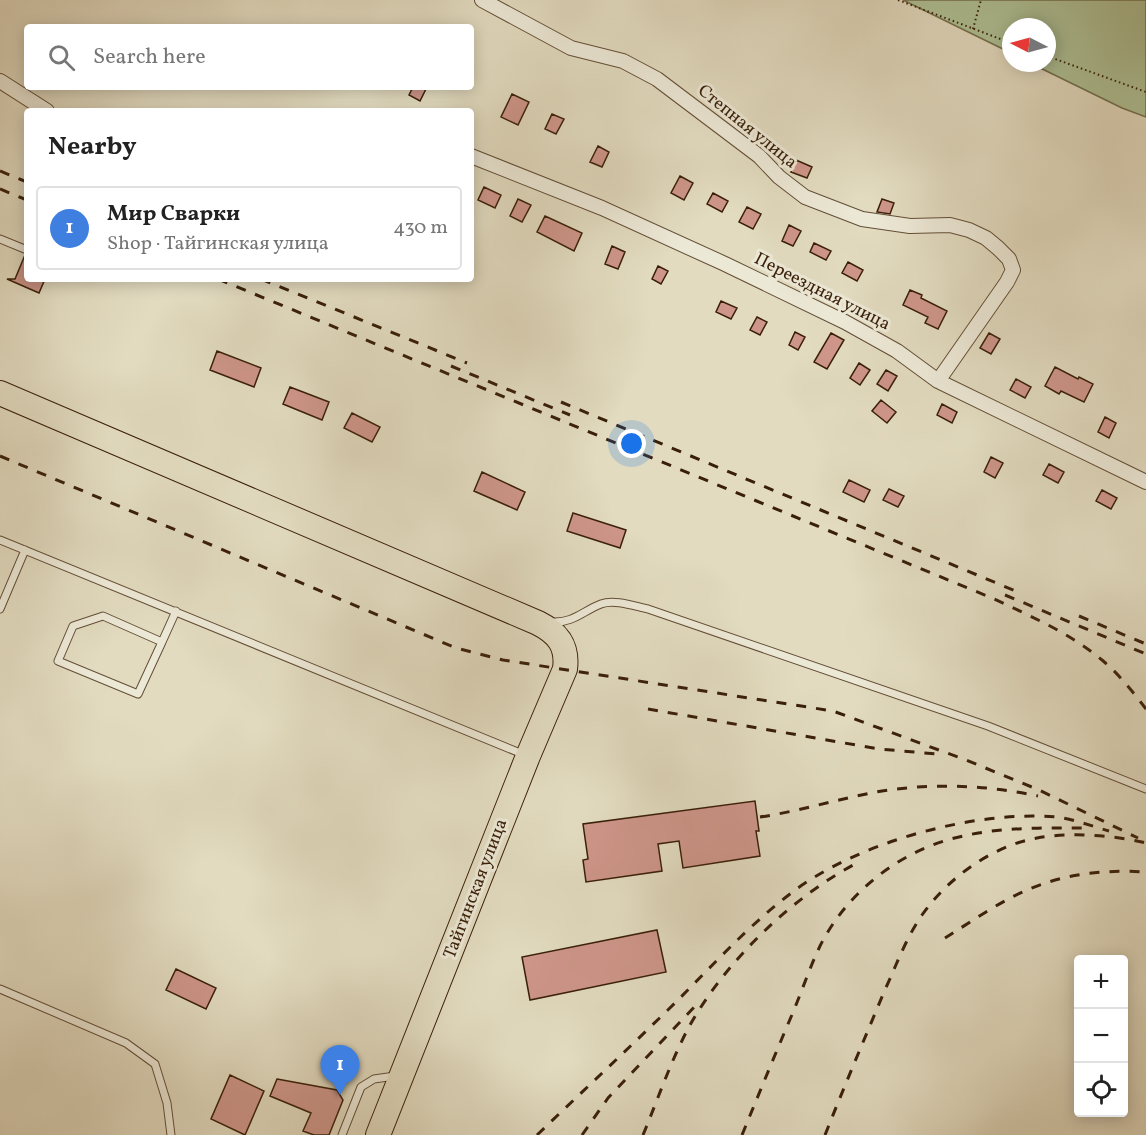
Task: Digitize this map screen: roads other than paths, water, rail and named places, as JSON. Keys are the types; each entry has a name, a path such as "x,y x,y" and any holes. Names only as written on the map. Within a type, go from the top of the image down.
{"highway":[{"path":"0,393 538,623"},
{"name":"Тайгинская улица","path":"378,1135 528,756 565,669 566,656 562,642 551,630 538,623"}],"street":[{"name":"Степная улица","path":"482,0 571,48 622,61 657,79 759,156 778,177 804,196 862,219 910,226 950,225 969,230 986,238 998,248 1009,260 1013,270 938,381"},
{"path":"0,81 42,108"},
{"name":"Переездная улица","path":"474,157 602,208 735,268 845,322 897,351 938,381 1146,482"}],"lane":[{"path":"0,238 24,249"},
{"path":"0,540 528,756"},
{"path":"0,609 25,550"},
{"path":"538,623 570,620 603,603 623,603 648,609 988,726 1146,789"},
{"path":"162,642 103,616 74,626 58,661 138,694 162,642 176,611"},
{"path":"0,989 126,1043 156,1064 167,1103 171,1135"},
{"path":"342,1135 361,1087 374,1079 403,1075"}],"railway":[{"path":"0,171 24,181"},
{"path":"0,189 24,199"},
{"path":"225,282 992,598 1049,626 1090,650 1114,671 1146,709"},
{"path":"268,282 467,363"},
{"path":"451,366 570,415"},
{"path":"561,402 1018,592"},
{"path":"0,456 456,648 503,660 833,711 966,760 1039,790 1138,838"},
{"path":"1005,595 1146,654"},
{"path":"1079,616 1146,644"},
{"path":"648,709 879,749 937,754"},
{"path":"760,817 902,788 980,787 1038,796"},
{"path":"537,1135 760,919 790,894 847,859 916,834 989,819 1023,816 1056,817 1109,831"},
{"path":"742,1135 820,946 831,926 861,891 897,863 937,843 974,834 1005,830 1082,828"},
{"path":"825,1135 906,943 922,915 958,876 1004,848 1037,838 1092,835 1146,843"},
{"path":"643,1135 683,1038 722,977 785,912 833,877 857,863"},
{"path":"945,938 1007,900 1046,883 1070,876 1096,873 1146,872"},
{"path":"582,1135 608,1098 698,1003"}],"place":[{"name":"Мир Сварки","path":"340,1095"}]}
